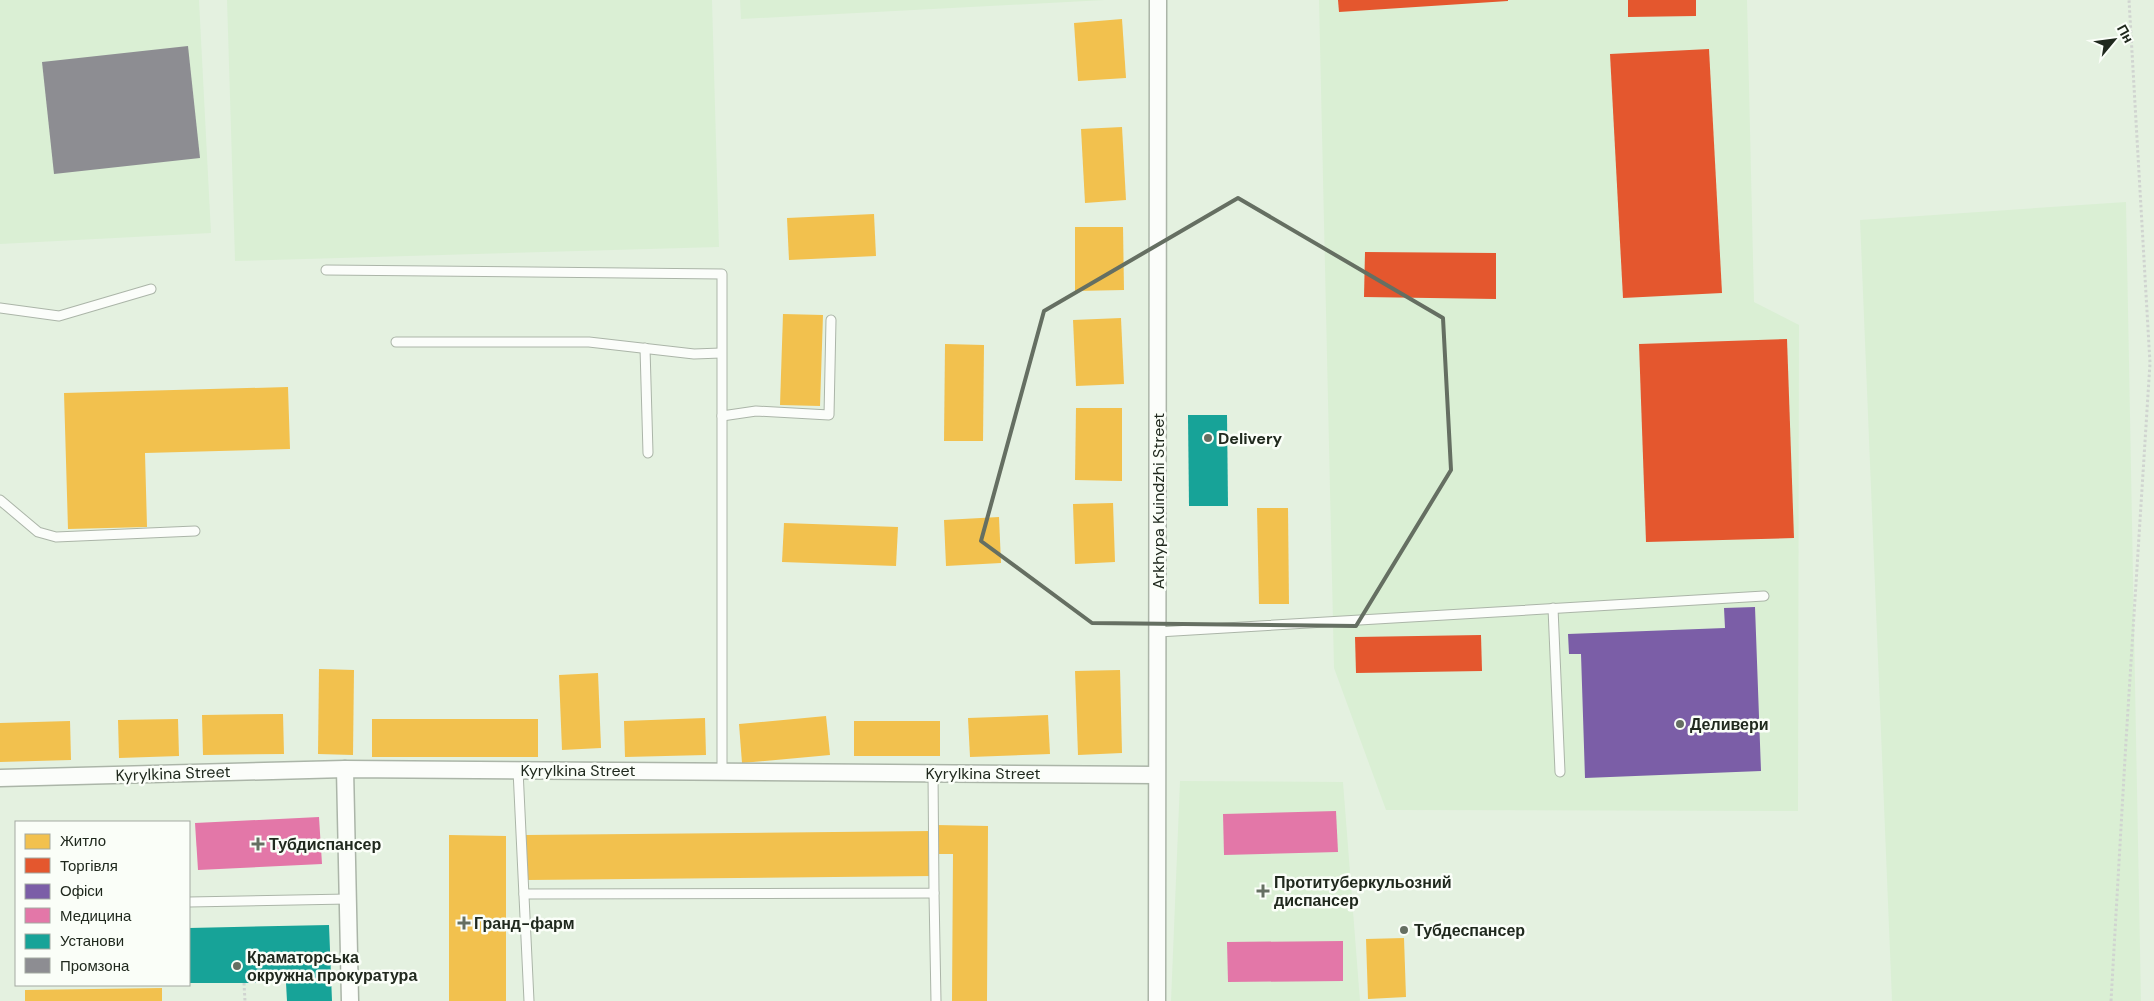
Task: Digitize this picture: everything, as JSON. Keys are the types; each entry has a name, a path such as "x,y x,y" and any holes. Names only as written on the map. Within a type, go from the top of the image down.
{"street":[{"name":"Arkhypa Kuindzhi Street","path":"1157,1001 1158,0"},
{"name":"Kyrylkina Street","path":"0,778 345,769 1156,775"},
{"path":"345,769 350,1001"}],"lane":[{"path":"326,270 722,274 722,771"},
{"path":"0,308 59,316 151,289"},
{"path":"722,416 756,411 829,415 831,320"},
{"path":"396,342 590,342 694,354 721,353"},
{"path":"645,348 648,453"},
{"path":"0,500 38,532 56,537 195,531"},
{"path":"1158,632 1764,596"},
{"path":"1553,608 1560,772"},
{"path":"518,770 529,1001"},
{"path":"933,773 936,1001"},
{"path":"524,894 934,893"},
{"path":"190,902 348,898"}],"path":[{"path":"2111,1001 2150,363 2130,0"},
{"path":"244,983 244,1001"}],"highlighted area":[{"path":"1238,198 1443,318 1451,470 1356,626 1092,623 981,541 1044,311"}],"shaded area":[{"path":"0,0 199,0 211,233 0,244"},
{"path":"227,0 712,0 719,247 235,261"},
{"path":"740,0 1105,0 741,19"},
{"path":"1319,0 1747,0 1754,302 1799,325 1798,811 1386,810 1334,668"},
{"path":"2126,202 2141,1001 1892,1001 1860,220"},
{"name":"Протитуберкульозний диспансер","path":"1180,781 1343,782 1360,1001 1171,1001"}],"building: Житло":[{"path":"1122,19 1126,78 1078,81 1074,23"},
{"path":"1122,127 1126,200 1085,203 1081,129"},
{"path":"874,214 876,256 789,260 787,218"},
{"path":"1075,227 1123,227 1124,290 1075,291"},
{"path":"783,314 823,315 820,406 780,405"},
{"path":"1121,318 1124,384 1076,386 1073,320"},
{"path":"945,344 984,345 983,441 944,441"},
{"path":"288,387 290,449 145,453 147,527 68,529 64,393"},
{"path":"1076,408 1122,408 1122,481 1075,480"},
{"path":"1113,503 1115,562 1075,564 1073,504"},
{"path":"1257,508 1288,508 1289,604 1259,604"},
{"path":"999,517 1001,563 946,566 944,520"},
{"path":"784,523 898,527 896,566 782,562"},
{"path":"319,669 354,670 353,755 318,754"},
{"path":"1120,670 1122,753 1078,755 1075,671"},
{"path":"598,673 601,748 562,750 559,675"},
{"path":"283,714 284,754 203,755 202,715"},
{"path":"1048,715 1050,754 970,757 968,718"},
{"path":"826,716 830,755 742,763 739,724"},
{"path":"705,718 706,755 625,757 624,721"},
{"path":"178,719 179,756 119,758 118,720"},
{"path":"372,719 538,719 538,757 372,757"},
{"path":"70,721 71,760 0,762 0,723"},
{"path":"854,721 940,721 940,756 854,756"},
{"path":"936,825 988,826 987,1001 952,1001 953,854 936,854"},
{"path":"931,831 932,876 527,880 526,835"},
{"path":"449,835 506,836 506,1001 449,1001"},
{"path":"1404,938 1406,997 1368,999 1366,939"},
{"path":"162,988 162,1001 25,1001 25,990"}],"building: Торгівля":[{"path":"1338,0 1508,0 1508,1 1339,12"},
{"path":"1628,0 1696,0 1696,16 1628,17"},
{"path":"1709,49 1722,293 1623,298 1610,54"},
{"path":"1365,252 1496,253 1496,299 1364,297"},
{"path":"1787,339 1794,538 1646,542 1639,344"},
{"path":"1481,635 1482,671 1356,673 1355,637"}],"building: Офіси":[{"path":"1755,607 1761,771 1585,778 1581,654 1569,654 1568,634 1725,628 1724,608"}],"building: Медицина":[{"path":"1336,811 1338,852 1224,855 1223,814"},
{"name":"Тубдиспансер","path":"319,817 322,864 198,870 195,823"},
{"path":"1343,941 1343,981 1228,982 1227,942"}],"building: Установи":[{"path":"1188,415 1227,415 1228,506 1189,506"},
{"name":"Краматорська окружна прокуратура","path":"329,925 332,1001 287,1001 286,983 190,983 190,928"}],"building: Промзона":[{"path":"188,46 200,158 54,174 42,62"}],"place":[{"name":"Delivery","path":"1208,438"},
{"name":"Деливери","path":"1680,724"},
{"name":"Тубдиспансер","path":"258,844"},
{"name":"Протитуберкульозний диспансер","path":"1263,891"},
{"name":"Гранд-фарм","path":"464,923"},
{"name":"Тубдеспансер","path":"1404,930"},
{"name":"Краматорська окружна прокуратура","path":"237,966"}]}
